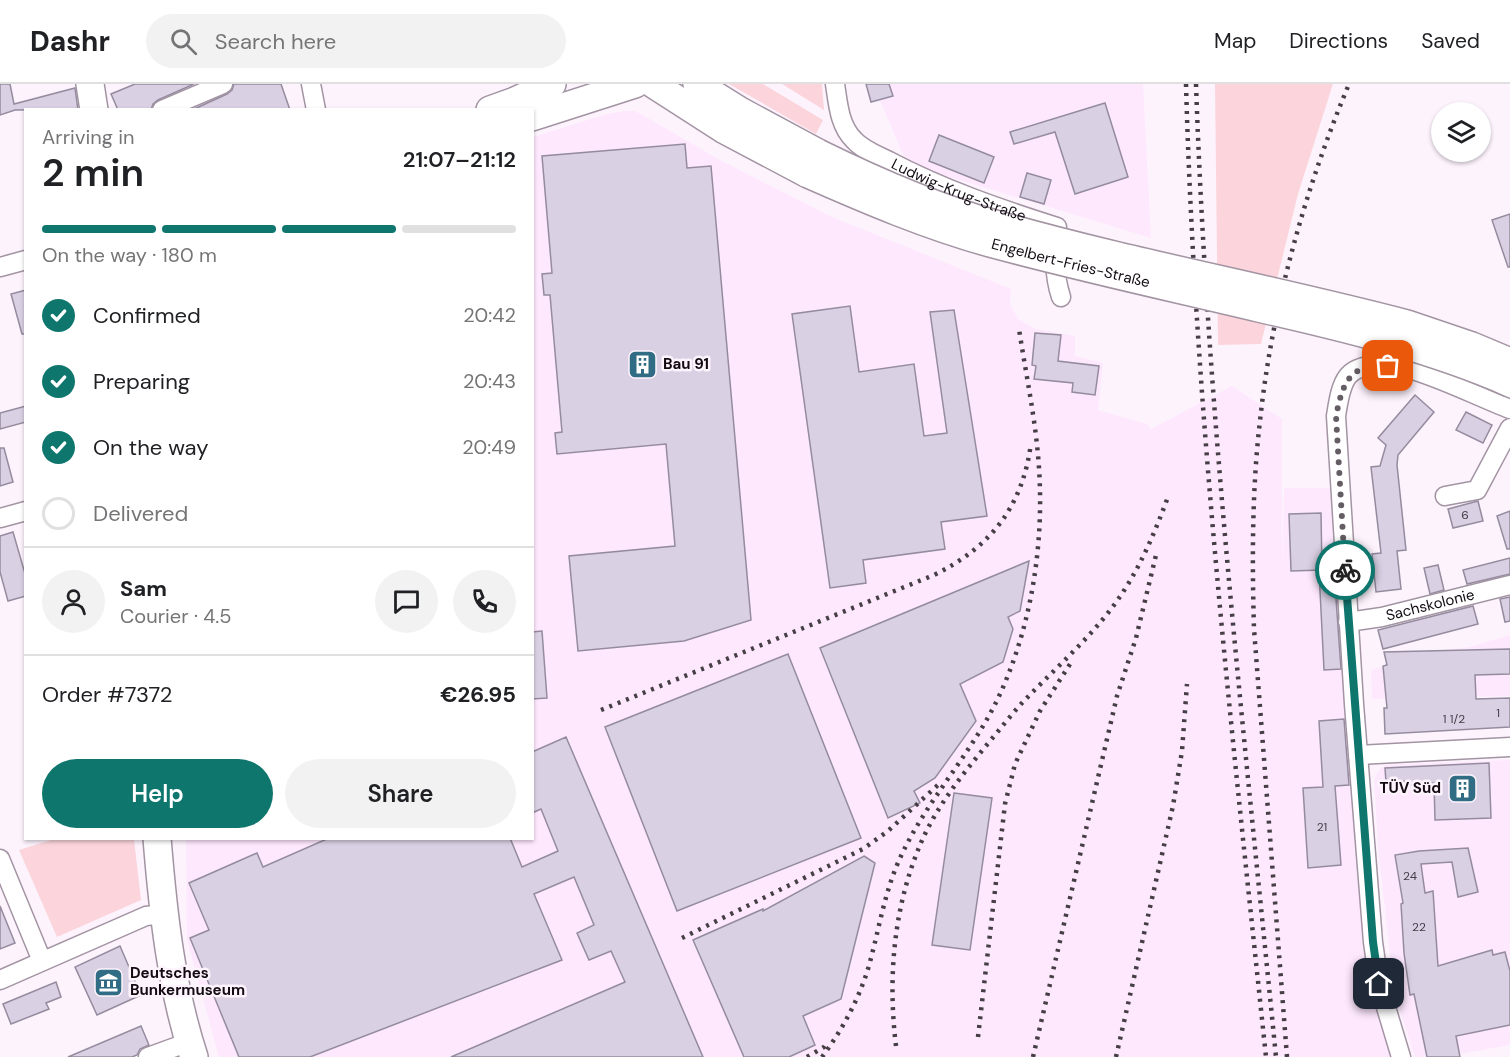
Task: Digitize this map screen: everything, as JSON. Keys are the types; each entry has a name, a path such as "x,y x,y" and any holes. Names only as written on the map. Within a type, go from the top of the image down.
{"main road":[{"path":"90,84 94,108"},
{"path":"496,108 552,84"},
{"path":"534,116 635,84"},
{"name":"Engelbert-Fries-Straße","path":"653,84 723,129 813,164 994,224 1407,324 1472,346 1510,362"},
{"name":"Engelbert-Fries-Straße","path":"697,84 740,111 813,164 882,205 988,243 1346,328 1403,344 1510,382"},
{"path":"157,840 164,914 174,976 192,1050"}],"street":[{"path":"167,108 223,84"},
{"path":"310,84 316,108"},
{"name":"Ludwig-Krug-Straße","path":"835,84 838,110 847,132 865,149 904,169 969,197 1057,227 1054,260 1056,283 1061,297"},
{"path":"0,267 24,261"},
{"path":"1401,1057 1379,984 1373,942 1348,622 1336,416 1339,398 1348,376 1359,369 1376,365 1401,367 1510,409"},
{"path":"1445,496 1477,490 1510,428"},
{"path":"0,518 24,512"},
{"name":"Sachskolonie","path":"1348,622 1390,615 1510,585"},
{"path":"1358,755 1510,747"},
{"path":"0,859 42,961"},
{"path":"0,980 146,916 164,914"},
{"path":"148,1057 192,1050"}],"shaded area":[{"path":"729,84 763,84 823,120 816,134"},
{"path":"782,84 822,84 824,110"},
{"path":"873,84 1143,84 1151,238 907,164"},
{"path":"1215,84 1333,84 1298,194 1261,344 1218,345"},
{"path":"635,111 720,160 832,217 1011,289 1010,304 1018,319 1036,329 1075,336 1075,356 1103,363 1098,410 1147,424 1151,429 1232,386 1282,419 1282,571 1284,488 1336,488 1392,1057 219,1057 187,940 186,840 534,840 534,137 607,114"},
{"path":"1510,635 1510,696 1372,699 1371,670 1438,651 1470,647"},
{"path":"1510,760 1510,1045 1443,1057 1415,1057 1396,998 1392,972 1379,857 1374,781 1382,767 1388,765"},
{"path":"51,840 134,840 141,900 57,937 19,850"}],"building":[{"path":"0,84 10,84 14,104 75,88 78,108 24,108 24,110 15,110 0,115"},
{"path":"135,84 194,84 158,100 152,108 117,108 111,94"},
{"path":"234,84 281,84 289,108 196,108 232,90"},
{"path":"866,84 889,84 893,96 871,102"},
{"path":"1105,103 1128,177 1075,194 1055,132 1014,144 1010,132"},
{"path":"939,135 994,157 984,183 929,161"},
{"name":"Bau 91","path":"685,144 687,168 711,166 751,620 684,641 578,651 569,556 675,546 666,444 557,454 555,433 562,432 550,295 544,295 542,274 552,273 542,156"},
{"path":"1027,173 1051,180 1044,204 1020,197"},
{"path":"1510,214 1510,267 1508,267 1492,220"},
{"path":"24,291 24,334 22,334 11,294"},
{"path":"850,306 859,372 914,364 924,436 947,433 930,312 954,310 987,516 941,522 945,549 863,560 866,583 830,588 792,314"},
{"path":"1035,333 1061,335 1058,361 1099,366 1095,395 1072,392 1073,383 1034,379 1036,366 1032,365"},
{"path":"1415,395 1434,412 1398,455 1397,465 1406,550 1397,551 1401,589 1376,592 1372,554 1381,553 1371,467 1380,466 1386,445 1378,438"},
{"path":"24,407 24,423 0,429 0,413"},
{"path":"1466,412 1492,425 1483,443 1456,430"},
{"path":"0,448 4,448 13,482 0,486"},
{"path":"1478,501 1483,521 1453,528 1448,509"},
{"path":"1510,511 1510,549 1507,549 1497,516"},
{"path":"1321,513 1322,570 1291,571 1289,514"},
{"path":"13,532 24,570 24,597 8,601 0,572 0,536"},
{"path":"1510,558 1510,574 1467,584 1463,570"},
{"path":"1029,561 1020,611 1008,617 1013,629 1003,662 960,684 976,721 935,778 914,791 920,803 888,818 820,648"},
{"path":"1438,565 1444,590 1430,594 1424,568"},
{"path":"1319,571 1334,571 1341,669 1324,670"},
{"path":"1510,597 1510,621 1505,622 1500,599"},
{"path":"1473,606 1478,624 1383,649 1378,630"},
{"path":"542,631 547,698 534,699 534,632"},
{"path":"1510,649 1510,674 1475,675 1476,699 1510,698 1510,727 1385,734 1384,708 1387,708 1383,666 1387,665 1384,652"},
{"path":"788,654 861,838 677,911 605,727"},
{"path":"1344,719 1349,785 1335,786 1341,865 1308,868 1303,788 1323,787 1319,721"},
{"path":"566,737 703,1057 451,1057 625,982 611,951 589,960 577,933 594,925 574,877 534,894 562,960 310,1057 239,1057 190,938 209,930 189,883 257,853 263,867 324,840 511,840 522,867 558,851 541,809 534,812 534,751"},
{"name":"TÜV Süd","path":"1489,763 1491,818 1435,820 1434,783 1404,785 1404,781 1386,782 1385,768"},
{"path":"954,793 992,798 970,950 932,945"},
{"path":"1468,848 1478,892 1458,897 1452,862 1421,864 1425,893 1433,891 1438,966 1492,950 1493,955 1505,952 1510,971 1510,1025 1456,1036 1460,1057 1427,1057 1414,994 1410,995 1404,953 1401,904 1403,903 1395,855"},
{"path":"864,856 875,863 841,999 803,1016 815,1045 789,1057 744,1057 693,940 763,909 763,911"},
{"path":"0,906 15,943 0,949"},
{"name":"Deutsches Bunkermuseum","path":"120,946 141,995 97,1015 75,967"},
{"path":"56,982 61,997 46,1003 49,1009 11,1024 3,1004"},
{"path":"141,1026 149,1045 140,1049 137,1055 132,1057 68,1057"}],"railway":[{"path":"1186,84 1206,449 1228,692 1266,1057"},
{"path":"1196,84 1209,328 1228,571 1276,1057"},
{"path":"1287,1057 1254,629 1255,472 1265,378 1292,249 1318,165 1349,84"},
{"path":"822,1057 849,1015 864,981 886,898 901,856 924,814 977,735 1000,694 1028,612 1037,554 1040,496 1036,433 1019,329"},
{"path":"601,710 934,575 954,564 988,538 1012,505 1027,466 1031,443"},
{"path":"896,1046 893,972 898,922 910,874 932,820 969,767 1022,703 1090,634 1114,605 1132,578 1144,554 1169,494"},
{"path":"1033,1057 1117,696 1136,638 1156,555"},
{"path":"978,1037 1005,804 1015,764 1040,711 1072,661"},
{"path":"1116,1057 1173,806 1182,751 1187,684"},
{"path":"682,938 863,849 888,831 939,784"},
{"path":"807,1057 824,1047 828,1041"}],"way so far":[{"path":"1345,570 1336,416 1339,398 1348,376 1359,369 1376,365 1388,366"}],"place":[{"name":"Bau 91","path":"642,364"},
{"name":"TÜV Süd","path":"1462,788"},
{"name":"Deutsches Bunkermuseum","path":"109,982"}],"route":[{"path":"1345,570 1373,942 1379,984"}]}
